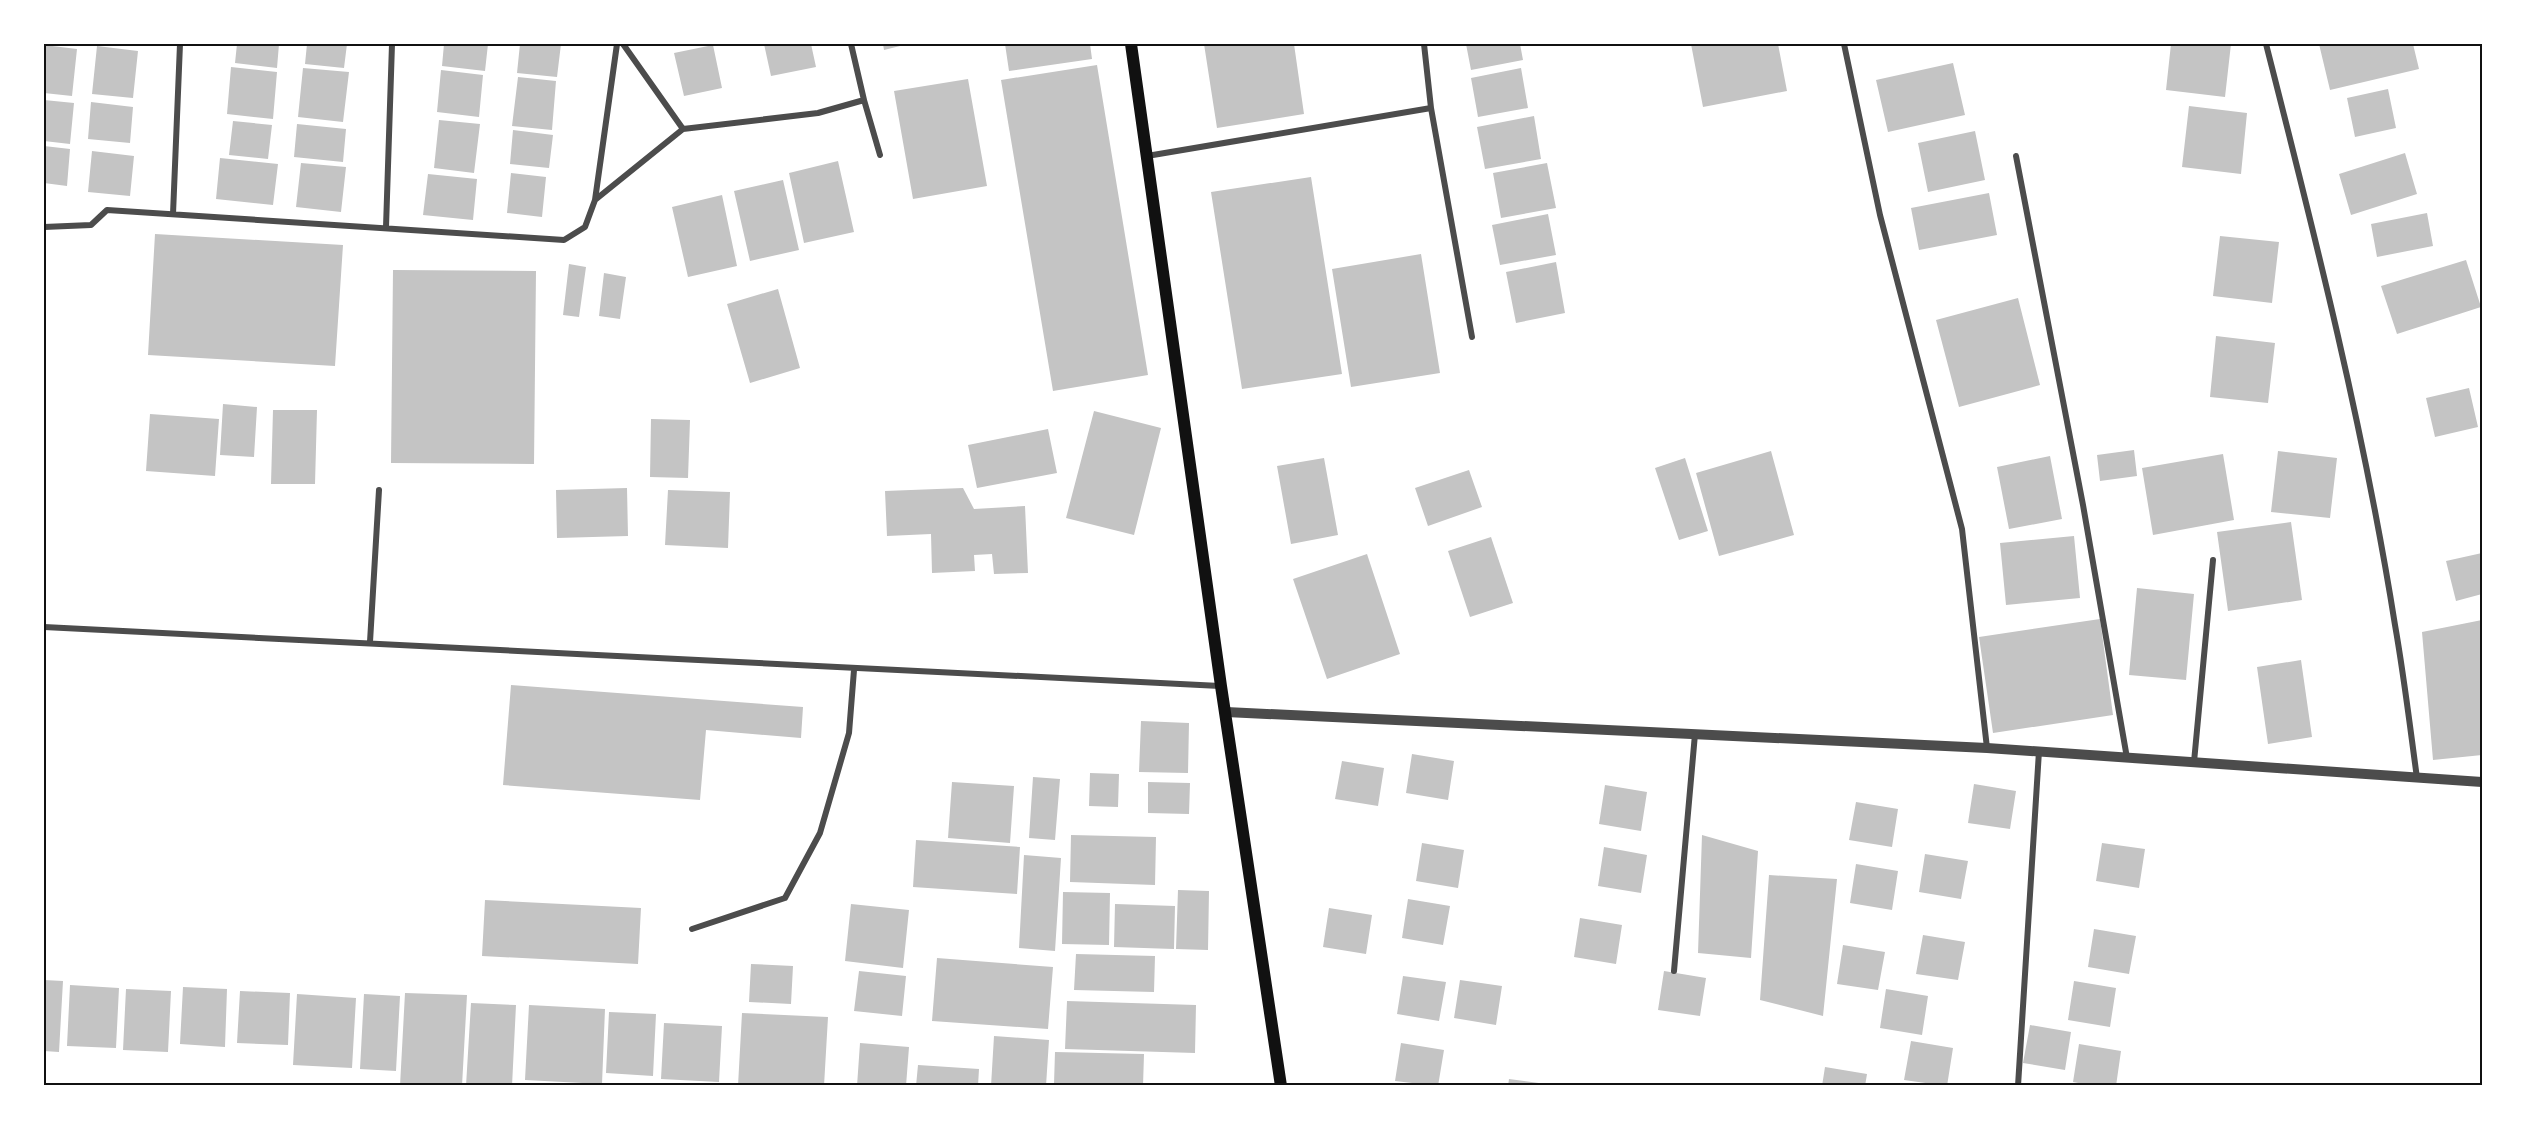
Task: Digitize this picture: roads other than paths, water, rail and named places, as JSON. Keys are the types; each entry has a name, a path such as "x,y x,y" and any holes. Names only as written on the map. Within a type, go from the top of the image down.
{"main road":[{"path":"1131,44 1221,686 1281,1086"}],"street":[{"path":"173,214 180,44"},
{"path":"386,227 392,44"},
{"path":"44,226 91,225 107,210 564,240 585,227 594,200 617,44"},
{"path":"623,44 683,129"},
{"path":"851,44 880,155"},
{"path":"1425,44 1431,108 1472,338"},
{"path":"1844,44 1880,214 1962,529 1987,748"},
{"path":"2266,44 2307,206 2368,478 2395,624 2417,778"},
{"path":"594,200 683,129 818,113 864,100"},
{"path":"1147,156 1431,108"},
{"path":"2016,156 2083,505 2127,758"},
{"path":"370,642 379,490"},
{"path":"2194,762 2213,560"},
{"path":"44,627 370,642 854,670 1221,686"},
{"path":"692,929 785,898 820,833 849,734 854,670"},
{"path":"1226,712 1987,748 2482,782"},
{"path":"1674,971 1695,734"},
{"path":"2018,1086 2039,752"}]}
